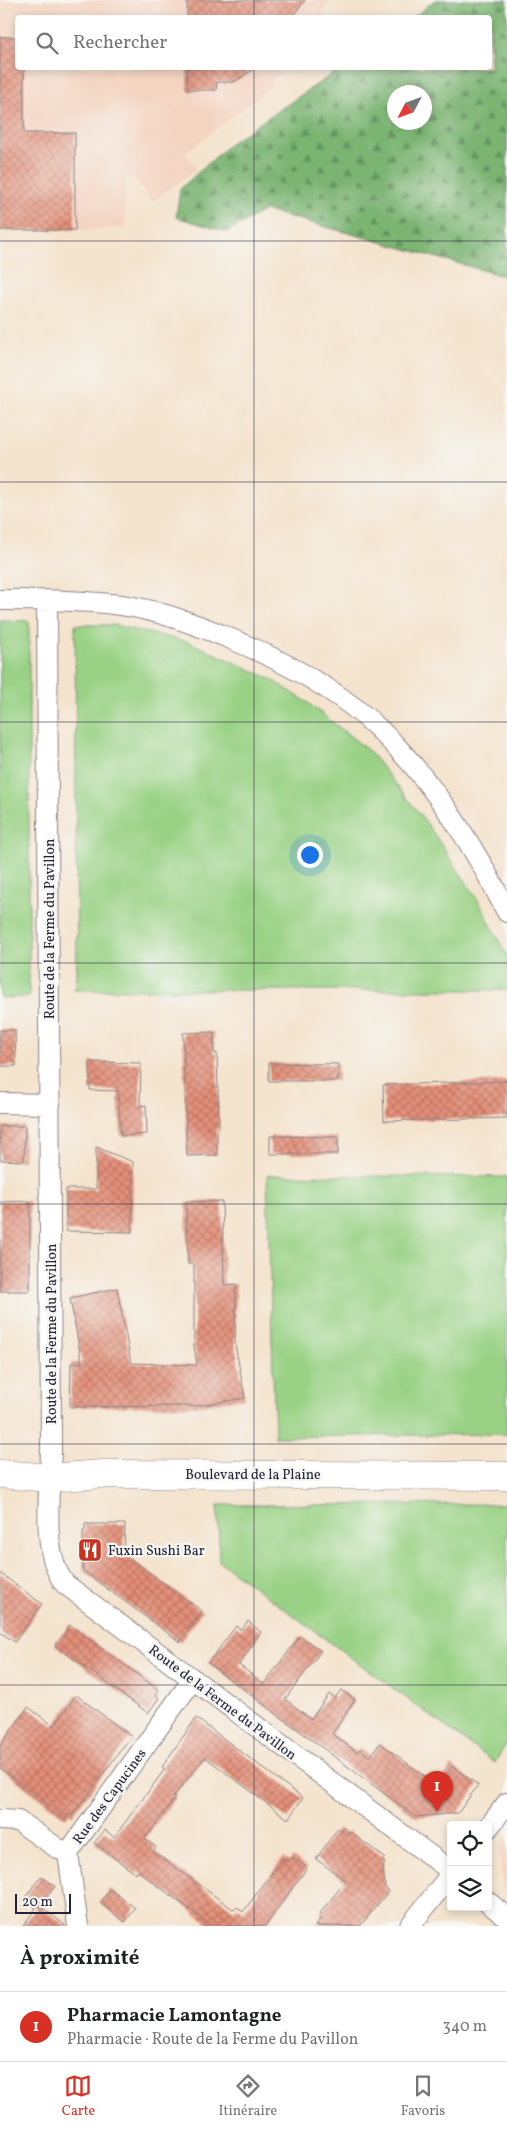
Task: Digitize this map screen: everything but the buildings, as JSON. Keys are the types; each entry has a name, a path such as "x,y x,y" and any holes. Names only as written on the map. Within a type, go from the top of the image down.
{"main road":[{"name":"Boulevard de la Plaine","path":"0,1474 51,1478 102,1474 507,1476"}],"street":[{"path":"0,600 47,600 122,605 196,624 254,649 306,675 341,699 380,730 422,776 457,823 488,875 507,912"},
{"name":"Route de la Ferme du Pavillon","path":"47,600 51,1478 48,1510 56,1573 65,1584 447,1869"},
{"path":"0,1103 50,1104"},
{"name":"Rue des Capucines","path":"78,1926 68,1852 193,1679"},
{"path":"492,1823 507,1803"},
{"path":"0,1820 18,1820 57,1848 68,1852"},
{"path":"410,1926 447,1877"},
{"path":"492,1905 507,1918"}],"shaded area":[{"path":"0,0 329,0 323,15 15,15 15,70 282,70 267,89 185,153 197,169 152,202 133,177 125,179 125,228 0,232"},
{"path":"507,1835 507,1892 502,1888 499,1846"}],"green space":[{"path":"435,0 507,0 507,277 265,210 227,232 176,217 180,189 232,142 338,70 492,70 492,15 416,15"},
{"path":"0,620 29,621 29,997 0,998"},
{"path":"75,625 114,625 189,642 271,679 307,702 369,751 426,822 478,900 507,956 507,990 74,990 77,983"},
{"path":"267,1175 507,1177 507,1434 275,1437"},
{"path":"507,1504 507,1742 495,1763 219,1561 218,1505"}],"place":[{"name":"Fuxin Sushi Bar","path":"90,1550"},
{"name":"Pharmacie Lamontagne","path":"437,1812"}]}
